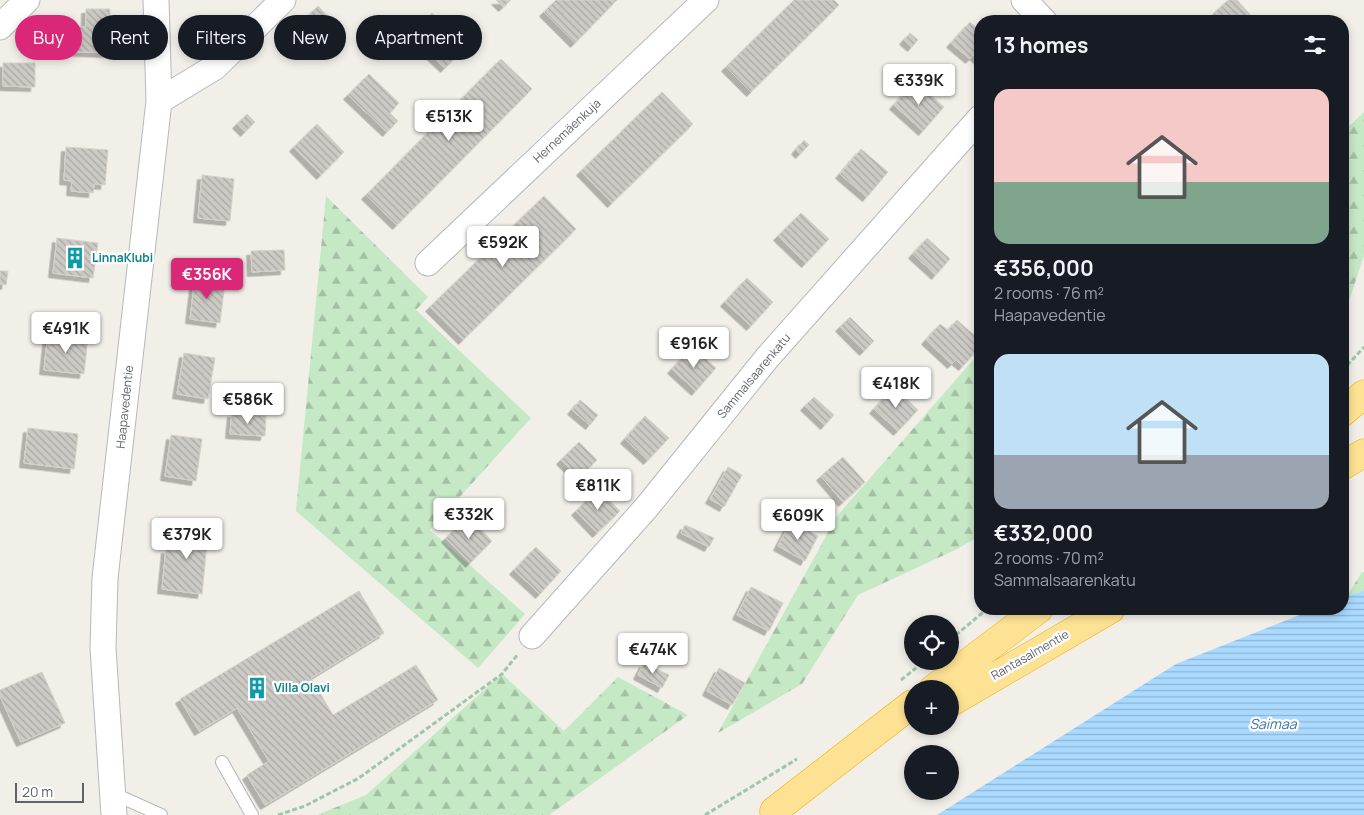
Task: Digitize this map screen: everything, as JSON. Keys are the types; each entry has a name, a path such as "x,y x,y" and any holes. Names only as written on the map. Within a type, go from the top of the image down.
{"highway":[{"path":"1349,407 1364,394"},
{"path":"1349,462 1364,453"},
{"path":"1349,481 1364,474"},
{"path":"945,680 1031,615"},
{"name":"Rantasalmentie","path":"959,697 1101,615"},
{"path":"771,813 904,695"},
{"path":"771,813 904,731"}],"street":[{"path":"0,27 27,0"},
{"name":"Haapavedentie","path":"113,804 103,648 105,578 159,101 156,0"},
{"path":"159,101 215,67 283,0"},
{"name":"Hernemäenkuja","path":"428,263 706,0"},
{"path":"1024,0 1038,15"},
{"name":"Sammalsaarenkatu","path":"532,636 646,508 767,358 974,125"}],"lane":[{"path":"222,762 252,815"},
{"path":"113,804 161,815"}],"path":[{"path":"1349,363 1364,347"},
{"path":"959,632 980,615"},
{"path":"278,815 305,806 360,778 502,674 532,636"},
{"path":"705,815 798,759"}],"green space":[{"path":"1364,112 1364,255 1349,301 1349,126"},
{"path":"326,196 428,297 416,310 531,418 430,530 525,614 478,668 296,511"},
{"path":"974,359 974,539 858,595 802,684 718,733 837,516"},
{"path":"1362,572 1364,572 1364,591 1349,595"},
{"path":"502,674 564,731 618,677 688,715 549,815 317,815 366,795"}],"water":[{"name":"Saimaa","path":"1364,591 1364,815 937,815 1176,664 1300,615 1349,615 1349,595"}],"building":[{"path":"496,0 511,0 503,7"},
{"path":"556,0 617,0 575,43 544,12"},
{"path":"794,0 834,0 839,5 751,92 726,67"},
{"path":"1228,0 1237,0 1251,15 1214,15"},
{"path":"318,6 326,15 309,15"},
{"path":"86,9 110,9 110,15 92,15 92,52 82,52 82,27 86,27"},
{"path":"970,22 974,26 974,55 970,59 951,43"},
{"path":"910,33 918,40 912,47 904,40"},
{"path":"501,59 532,89 397,225 366,195"},
{"path":"437,60 453,60 445,68"},
{"path":"3,63 35,63 35,87 3,86"},
{"path":"369,74 399,103 390,113 398,121 387,132 348,95"},
{"path":"915,81 944,107 923,131 894,105"},
{"path":"662,92 693,124 612,203 581,171"},
{"path":"247,114 255,122 245,132 237,124"},
{"path":"317,124 344,152 321,175 294,147"},
{"path":"804,140 809,145 800,154 796,150"},
{"path":"66,147 108,150 105,185 94,184 93,193 71,191 72,181 64,180"},
{"path":"861,149 888,172 867,197 840,174"},
{"path":"202,175 234,179 230,221 198,218"},
{"path":"544,196 576,229 463,340 430,307"},
{"path":"801,213 829,239 806,263 778,236"},
{"name":"LinnaKlubi","path":"57,238 98,243 93,278 53,273"},
{"path":"927,238 950,259 936,275 913,254"},
{"path":"284,250 285,270 252,272 251,251"},
{"path":"0,271 8,271 6,285 0,284"},
{"path":"195,278 225,282 220,323 190,319"},
{"path":"747,278 773,302 751,326 725,302"},
{"path":"850,317 874,341 864,351 840,327"},
{"path":"957,320 974,335 974,354 963,366 956,360 952,364 926,340 940,324 948,330"},
{"path":"48,333 88,337 84,374 44,370"},
{"path":"692,347 716,368 696,391 672,369"},
{"path":"184,353 215,358 208,399 177,394"},
{"path":"894,387 918,410 898,431 874,409"},
{"path":"814,397 834,415 825,425 805,406"},
{"path":"580,400 598,415 590,425 572,410"},
{"path":"232,413 266,416 265,436 230,434"},
{"path":"645,416 669,438 648,460 625,439"},
{"path":"28,428 78,434 74,469 24,463"},
{"path":"171,435 202,439 196,481 165,476"},
{"path":"579,442 597,460 579,478 561,460"},
{"path":"843,457 865,482 843,502 821,476"},
{"path":"728,467 742,475 724,507 710,499"},
{"path":"598,489 620,511 597,533 576,511"},
{"path":"468,516 492,541 470,563 446,538"},
{"path":"183,521 209,524 202,594 162,589 166,549 180,551"},
{"path":"791,521 818,536 805,561 778,546"},
{"path":"685,525 714,538 709,547 681,533"},
{"path":"536,547 561,571 540,594 514,570"},
{"path":"751,587 783,603 769,631 737,615"},
{"name":"Villa Olavi","path":"359,591 384,633 311,678 333,715 416,665 438,700 265,805 247,775 269,761 237,708 199,731 180,699"},
{"path":"644,663 669,675 662,688 638,675"},
{"path":"719,668 745,683 732,705 707,691"},
{"path":"42,672 65,723 21,742 0,696 0,690"}],"place":[{"name":"LinnaKlubi","path":"75,258"},
{"name":"Villa Olavi","path":"257,688"}]}
